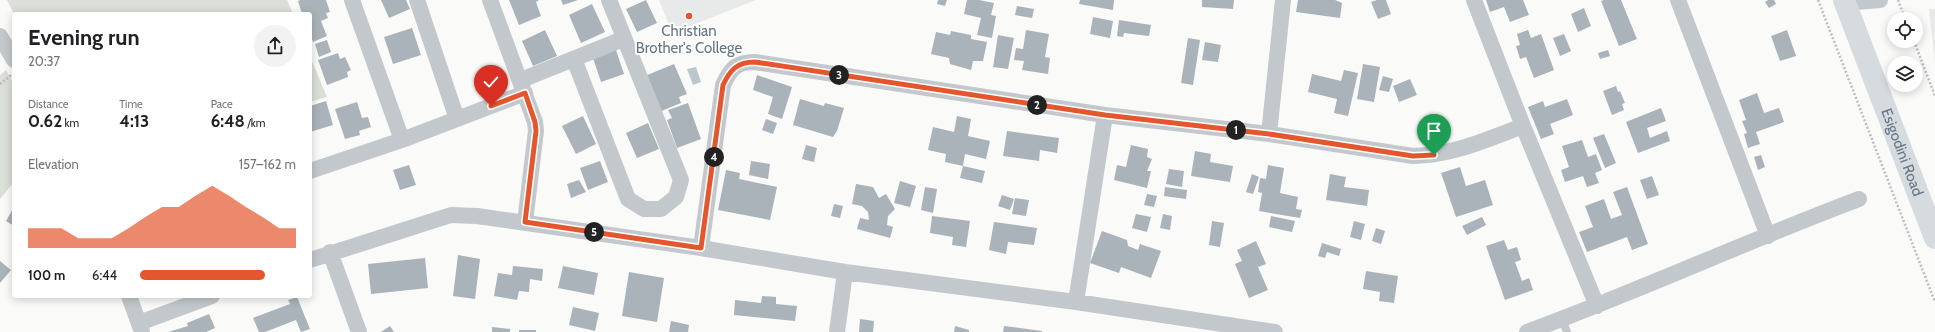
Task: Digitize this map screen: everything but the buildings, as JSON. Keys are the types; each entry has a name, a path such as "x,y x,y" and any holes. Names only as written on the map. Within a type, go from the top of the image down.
{"main road":[{"name":"Esigodini Road","path":"1845,2 1935,238"}],"street":[{"path":"352,0 402,140"},
{"path":"417,0 457,119"},
{"path":"490,0 535,122 536,131 525,222"},
{"path":"574,59 628,199 644,209 660,209 676,197 681,180 623,39 609,0"},
{"path":"1269,134 1283,0"},
{"path":"1474,0 1523,126 1597,306"},
{"path":"1678,0 1768,236"},
{"path":"1845,2 1880,0"},
{"path":"0,36 12,57"},
{"path":"312,170 402,140 457,119 523,87 574,59 623,39"},
{"path":"701,248 723,85 734,67 744,62 755,62 1105,115 1269,134 1413,156 1434,155 1455,151 1523,126"},
{"path":"1076,302 1105,115"},
{"path":"1527,332 1565,326 1597,306 1859,200"},
{"path":"312,259 330,252 451,215 477,216 701,248 845,272 1076,302 1275,332"},
{"path":"330,252 359,332"},
{"path":"837,332 845,272"},
{"path":"130,298 140,327 207,298"}],"path":[{"path":"1818,0 1935,302"},
{"path":"1898,0 1902,12"},
{"path":"1917,48 1935,96"},
{"path":"0,84 12,75"}],"shaded area":[{"path":"7,0 287,0 292,12 13,12"},
{"name":"Christian Brother's College","path":"659,0 756,0 672,33"},
{"path":"1929,9 1935,9 1935,64"},
{"path":"312,61 327,97 312,101"},
{"path":"696,67 701,82 693,85 687,69"},
{"path":"6,70 12,81 12,184 0,199 0,75"}],"place":[{"name":"Christian Brother's College","path":"689,16"}],"route":[{"path":"491,106 525,93 535,122 536,131 525,222 701,248 723,85 734,67 744,62 755,62 1105,115 1269,134 1413,156 1434,155"}]}
